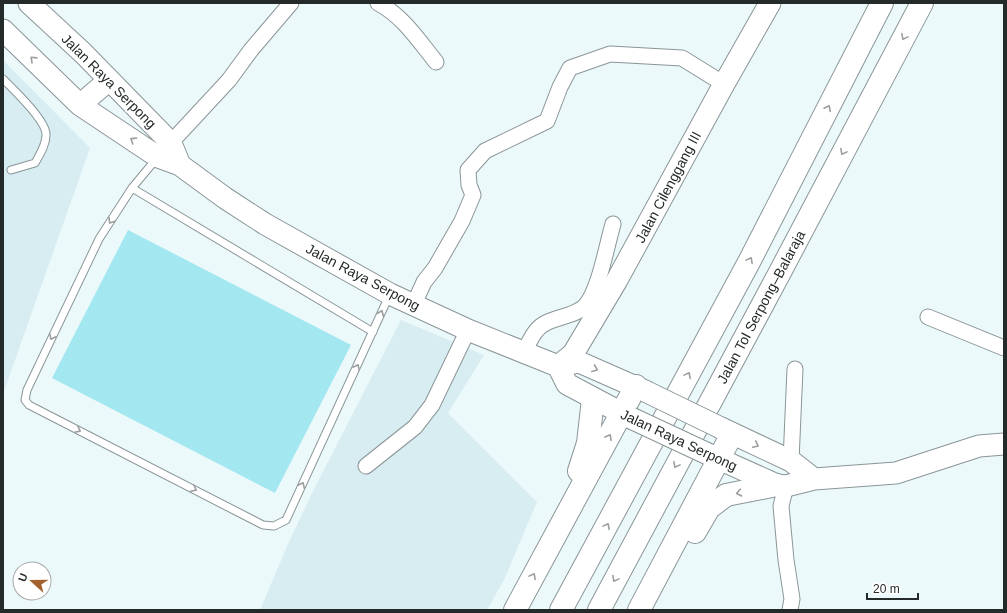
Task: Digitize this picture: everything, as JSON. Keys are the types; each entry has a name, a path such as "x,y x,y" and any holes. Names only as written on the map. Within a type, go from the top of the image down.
{"highway":[{"path":"561,610 745,269 882,3"},
{"name":"Jalan Tol Serpong–Balaraja","path":"599,610 922,3"},
{"path":"514,610 559,527 626,416 641,388"},
{"path":"559,527 588,443 593,399"},
{"path":"638,610 727,431"},
{"path":"645,610 656,598 709,508 726,495 781,486"}],"main road":[{"name":"Jalan Raya Serpong","path":"29,3 83,53 109,80 165,150 180,165 225,198 265,224 390,294 468,330 558,366 579,362 641,388 791,461 814,479"},
{"name":"Jalan Cilenggang III","path":"558,366 573,354 617,280 770,3"},
{"name":"Jalan Raya Serpong","path":"3,30 80,105 165,150"},
{"path":"80,105 109,80"},
{"name":"Jalan Raya Serpong","path":"558,366 567,384 593,399 713,457 781,486"},
{"path":"781,486 814,479 896,473 979,446 1003,441"}],"street":[{"path":"165,150 228,80 291,3"},
{"path":"378,3 385,6 402,20 436,62"},
{"path":"414,304 424,282 435,268 462,221 473,195 469,185 468,170 485,151 547,121 560,87 570,68 610,54 682,58 724,84"},
{"path":"524,352 536,330 544,324 584,307 590,299 597,282 613,224"},
{"path":"928,317 1004,348"},
{"path":"366,466 415,426 426,414 432,405 468,330"},
{"path":"791,461 795,369"},
{"path":"781,486 781,506 786,560 792,599 790,610"}],"lane":[{"path":"3,79 39,118 47,133 44,147 35,163 11,170"},
{"path":"165,150 132,188 99,239 27,390 25,400 29,405 263,526 274,526 286,520 390,294"},
{"path":"132,188 373,332"}],"shaded area":[{"path":"3,60 90,148 3,394"},
{"path":"128,230 351,345 275,493 52,378"},
{"path":"401,320 484,355 448,413 537,502 504,580 487,610 260,610 288,544 313,491"}]}
